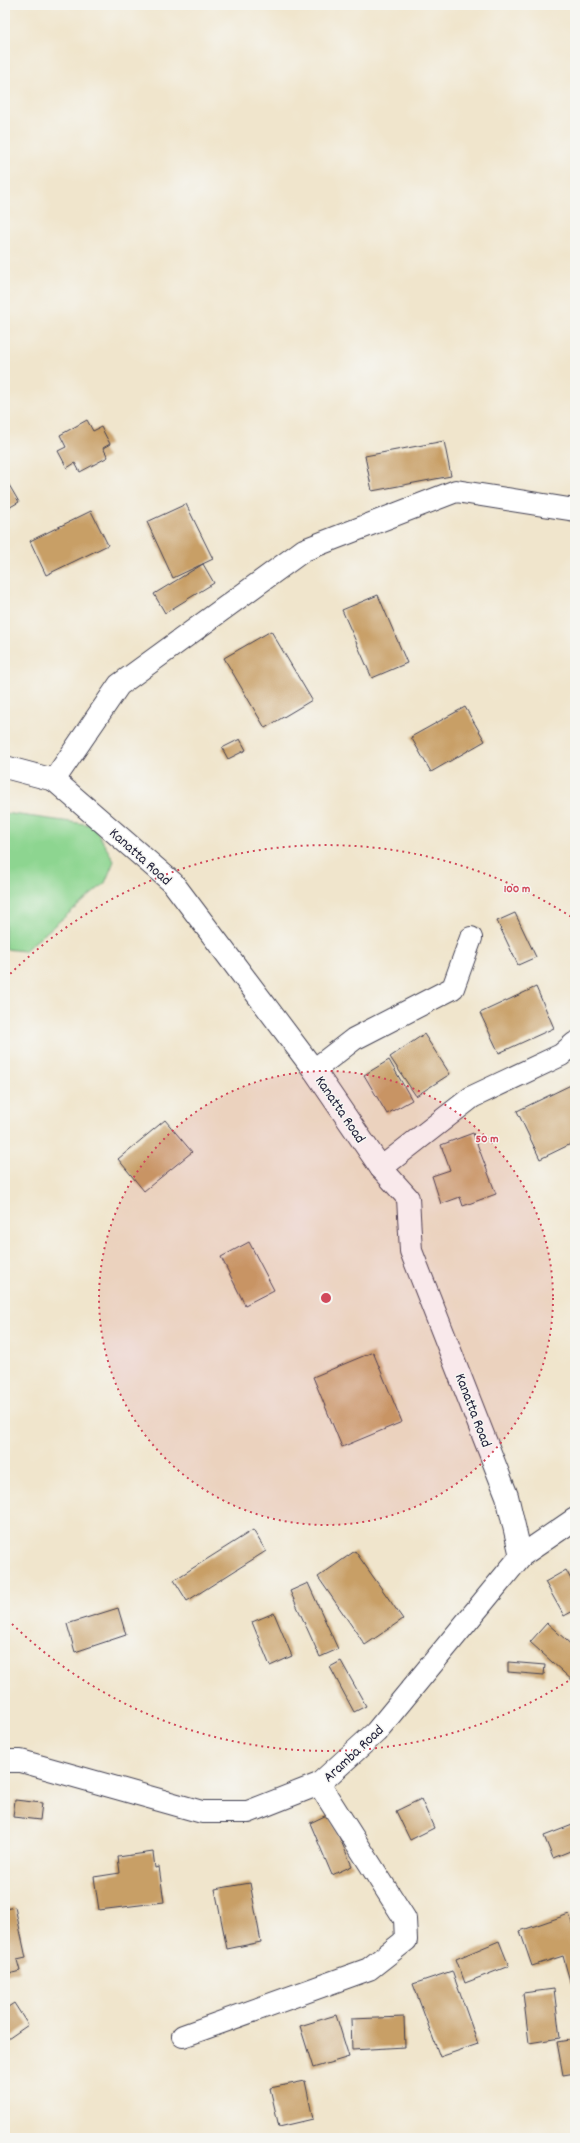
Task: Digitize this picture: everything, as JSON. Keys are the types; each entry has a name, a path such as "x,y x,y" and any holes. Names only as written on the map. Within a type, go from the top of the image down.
{"street":[{"path":"54,780 119,685 304,550 456,491 575,510"},
{"name":"Kanatta Road","path":"5,767 54,780 172,883 314,1070 381,1168 408,1198 411,1251 508,1496 521,1556"},
{"path":"314,1070 354,1039 453,988 471,938"},
{"path":"381,1168 472,1097 561,1055 575,1043"},
{"name":"Aramba Road","path":"5,1760 21,1761 202,1812 248,1812 319,1784 376,1732 521,1556 575,1519"},
{"path":"183,2036 369,1969 406,1940 405,1919 319,1784"}],"green space":[{"path":"5,813 93,825 114,861 105,883 24,951 5,949"}],"building":[{"path":"87,420 93,431 101,427 110,444 103,448 108,457 80,472 75,463 67,468 58,451 66,447 60,435"},
{"path":"444,441 451,476 372,491 365,456"},
{"path":"5,478 19,502 5,510"},
{"path":"186,504 213,559 173,578 147,522"},
{"path":"91,511 108,545 46,575 30,541"},
{"path":"203,564 214,583 165,613 154,594"},
{"path":"378,595 407,663 372,678 342,610"},
{"path":"271,631 312,700 265,728 224,658"},
{"path":"465,707 485,741 431,772 411,737"},
{"path":"240,739 246,750 228,759 222,748"},
{"path":"515,913 536,957 518,965 497,921"},
{"path":"536,987 554,1028 499,1053 480,1013"},
{"path":"424,1034 450,1074 416,1096 390,1057"},
{"path":"389,1060 412,1100 387,1114 364,1075"},
{"path":"575,1083 575,1142 540,1159 517,1111"},
{"path":"165,1120 192,1152 144,1191 118,1159"},
{"path":"473,1133 496,1194 463,1206 460,1197 441,1204 432,1176 450,1170 441,1145"},
{"path":"249,1242 274,1290 245,1305 221,1257"},
{"path":"373,1352 402,1422 342,1447 313,1377"},
{"path":"253,1530 266,1551 187,1601 174,1580"},
{"path":"355,1551 403,1619 365,1645 318,1577"},
{"path":"566,1570 575,1587 575,1610 564,1616 545,1582"},
{"path":"308,1583 338,1649 320,1657 290,1591"},
{"path":"118,1608 126,1635 75,1652 67,1624"},
{"path":"274,1613 292,1656 270,1666 252,1622"},
{"path":"547,1623 575,1648 574,1682 530,1642"},
{"path":"341,1661 366,1706 354,1712 330,1667"},
{"path":"508,1662 545,1665 544,1675 508,1672"},
{"path":"421,1799 434,1828 410,1840 396,1811"},
{"path":"15,1800 42,1803 40,1820 13,1817"},
{"path":"329,1814 352,1866 332,1875 310,1823"},
{"path":"575,1824 575,1849 553,1858 544,1836"},
{"path":"153,1852 155,1868 159,1867 164,1902 99,1910 94,1877 120,1873 118,1857"},
{"path":"250,1883 261,1942 227,1949 215,1889"},
{"path":"15,1907 26,1958 17,1960 20,1971 5,1975 5,1909"},
{"path":"569,1914 575,1932 575,1984 571,1985 563,1956 532,1966 520,1931"},
{"path":"499,1941 509,1966 465,1983 456,1959"},
{"path":"452,1971 478,2044 440,2057 413,1984"},
{"path":"554,1989 560,2038 529,2043 523,1993"},
{"path":"14,2003 28,2025 5,2041 5,2009"},
{"path":"336,2015 349,2057 313,2068 300,2026"},
{"path":"404,2017 405,2047 352,2050 351,2019"},
{"path":"575,2039 575,2073 563,2075 557,2042"},
{"path":"305,2081 313,2119 279,2127 270,2088"}]}
